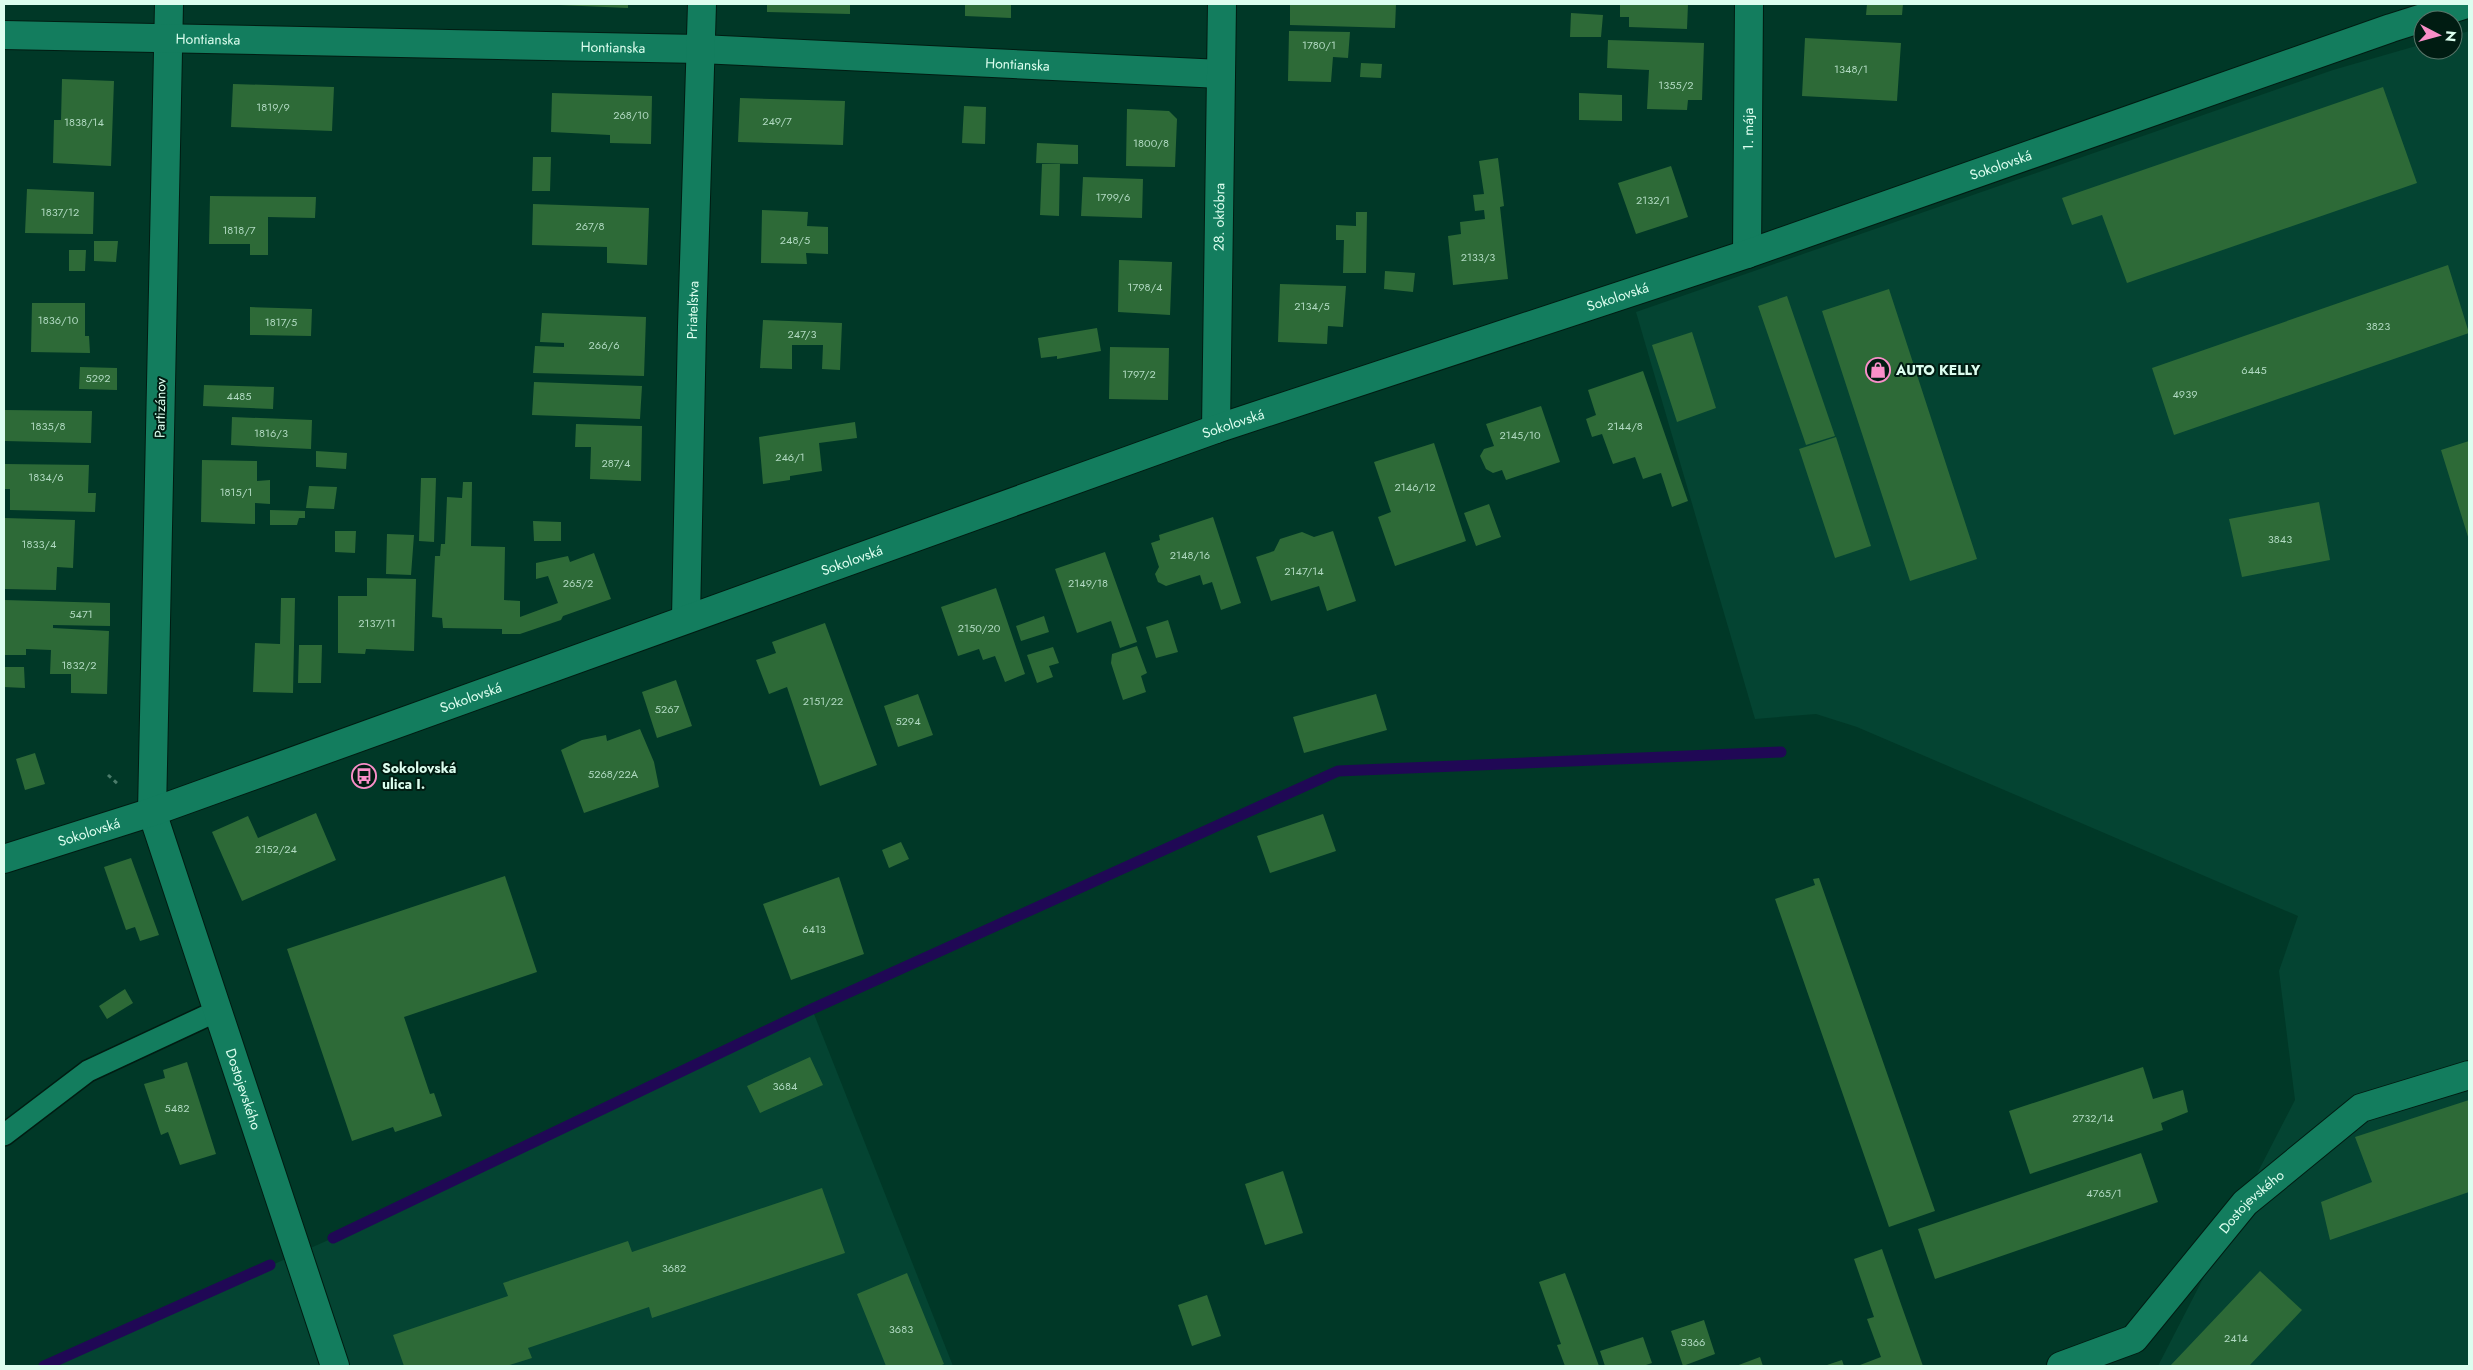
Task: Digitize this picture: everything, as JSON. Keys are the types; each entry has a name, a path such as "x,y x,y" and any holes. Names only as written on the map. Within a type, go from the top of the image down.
{"street":[{"name":"Partizánov","path":"152,812 169,4"},
{"name":"Priateľstva","path":"686,618 691,337 702,4"},
{"name":"28. októbra","path":"1216,429 1222,4"},
{"name":"1. mája","path":"1747,254 1749,4"},
{"name":"Sokolovská","path":"4,859 152,812 686,618 1216,429 1747,254 2382,31 2467,4"},
{"name":"Hontianska","path":"4,35 168,40 700,49 1221,74"},
{"name":"Dostojevského","path":"152,812 336,1366"},
{"name":"Dostojevského","path":"2061,1366 2134,1339 2245,1203 2361,1108 2469,1075"}],"lane":[{"path":"4,1135 88,1071 219,1010"}],"shaded area":[{"path":"2469,31 2469,1366 2158,1366 2295,1100 2279,971 2298,916 1857,727 1816,714 1755,719 1636,312 2333,70 2413,47 2413,60 2463,60 2463,33"},
{"path":"812,1009 953,1366 44,1366 333,1238"}],"building":[{"path":"628,4 628,8 559,5"},
{"path":"767,4 850,4 850,14 767,12"},
{"path":"965,4 1011,4 1011,18 965,16"},
{"path":"1290,4 1396,4 1395,28 1290,25"},
{"path":"1620,4 1688,4 1687,29 1629,27 1629,17 1620,17"},
{"path":"1867,4 1903,4 1902,15 1866,15"},
{"path":"1571,13 1603,15 1601,37 1570,37"},
{"path":"1289,31 1350,32 1348,58 1333,57 1331,82 1288,81"},
{"path":"1805,38 1901,43 1897,101 1802,96"},
{"path":"1608,40 1704,43 1702,100 1688,100 1687,110 1647,109 1649,70 1607,68"},
{"path":"1361,63 1382,64 1381,78 1360,77"},
{"path":"62,79 114,81 111,166 53,163 54,120 61,120"},
{"path":"233,84 334,87 332,131 231,127"},
{"path":"2383,87 2417,183 2127,283 2102,215 2072,225 2062,198"},
{"path":"552,93 652,96 651,144 610,143 610,135 551,132"},
{"path":"1579,93 1622,95 1622,121 1579,120"},
{"path":"740,98 845,101 843,145 738,142"},
{"path":"964,106 986,107 985,144 962,143"},
{"path":"1127,109 1169,111 1177,119 1175,167 1126,166"},
{"path":"1037,143 1078,145 1078,164 1036,163"},
{"path":"533,157 551,157 550,191 532,191"},
{"path":"1498,158 1504,206 1500,207 1508,279 1453,285 1448,236 1461,234 1460,222 1485,219 1484,210 1475,211 1473,195 1484,194 1479,161"},
{"path":"1042,164 1060,164 1059,216 1040,215"},
{"path":"1671,166 1688,217 1636,234 1618,183"},
{"path":"1083,177 1143,179 1142,218 1081,216"},
{"path":"27,189 94,192 93,234 25,233"},
{"path":"210,196 316,197 315,218 268,217 268,255 250,255 250,244 209,244"},
{"path":"533,204 649,208 647,265 607,263 607,247 532,245"},
{"path":"762,210 808,212 807,226 828,227 828,254 806,253 807,264 761,263"},
{"path":"1356,212 1367,212 1366,273 1343,273 1344,240 1336,240 1336,225 1356,226"},
{"path":"94,241 118,241 116,262 94,261"},
{"path":"69,250 86,250 85,271 69,271"},
{"path":"1119,260 1172,262 1170,315 1118,312"},
{"path":"2448,265 2469,333 2174,435 2152,368"},
{"path":"1385,271 1415,273 1413,292 1384,289"},
{"path":"1280,284 1346,286 1343,327 1328,326 1327,344 1278,342"},
{"path":"1889,289 1977,559 1910,581 1822,311"},
{"path":"1787,296 1835,436 1806,445 1758,306"},
{"path":"32,303 85,303 85,336 89,336 90,353 31,352"},
{"path":"250,307 312,309 311,336 250,335"},
{"path":"542,313 646,317 644,376 533,373 535,346 564,347 564,343 540,342"},
{"path":"763,320 842,323 840,370 822,369 823,345 792,345 792,369 760,368"},
{"path":"1097,328 1101,351 1057,359 1057,356 1041,358 1038,338"},
{"path":"1692,332 1716,408 1677,422 1652,345"},
{"path":"1110,347 1169,348 1168,400 1109,399"},
{"path":"80,367 117,368 117,390 79,389"},
{"path":"1643,371 1688,501 1672,507 1661,473 1643,479 1635,457 1613,464 1602,434 1592,437 1586,419 1596,415 1588,390"},
{"path":"534,382 642,386 640,419 532,415"},
{"path":"204,385 274,387 273,409 203,406"},
{"path":"1541,406 1560,462 1506,480 1502,470 1493,473 1486,469 1480,456 1484,449 1494,446 1486,424"},
{"path":"4,410 92,411 91,443 4,441"},
{"path":"232,417 312,420 311,449 231,445"},
{"path":"855,422 857,438 819,443 822,471 790,476 790,480 763,484 759,437"},
{"path":"576,424 642,426 641,481 590,479 591,447 575,447"},
{"path":"1836,437 1871,546 1835,558 1799,449"},
{"path":"2469,441 2469,540 2441,450"},
{"path":"1434,443 1466,541 1395,566 1378,517 1391,512 1374,462"},
{"path":"316,451 347,453 346,469 316,467"},
{"path":"202,460 257,461 257,481 270,480 270,504 255,503 255,524 201,522"},
{"path":"4,464 89,465 88,493 96,493 95,512 10,510 10,489 4,489"},
{"path":"421,478 436,478 434,542 419,541"},
{"path":"463,482 472,482 471,546 505,547 504,600 520,601 520,617 558,603 548,576 536,579 536,563 568,556 570,562 594,553 611,599 563,616 561,620 520,634 502,634 502,629 443,628 442,618 432,617 435,556 440,556 441,544 445,544 447,497 462,498"},
{"path":"309,486 337,487 334,509 306,508"},
{"path":"2319,502 2330,560 2242,577 2229,519"},
{"path":"1489,504 1501,537 1476,546 1464,513"},
{"path":"270,510 305,511 305,518 299,518 297,525 270,525"},
{"path":"1213,517 1241,603 1221,610 1212,582 1203,585 1200,575 1166,586 1158,582 1155,574 1159,567 1151,543 1160,540 1159,535"},
{"path":"4,518 75,520 73,568 57,567 56,590 4,589"},
{"path":"533,521 561,522 561,541 534,541"},
{"path":"335,531 356,531 355,553 335,552"},
{"path":"1333,531 1356,601 1327,611 1319,586 1271,601 1256,557 1274,551 1280,539 1302,532 1314,537"},
{"path":"387,534 414,535 411,575 386,574"},
{"path":"1105,552 1137,642 1120,648 1111,621 1077,633 1055,569"},
{"path":"367,578 416,579 414,651 366,649 365,654 338,653 338,596 367,596"},
{"path":"996,588 1025,674 1005,682 995,656 983,660 979,649 958,656 941,607"},
{"path":"281,598 295,598 293,693 253,692 255,643 280,644"},
{"path":"4,600 110,603 110,626 53,625 53,628 109,631 107,694 71,693 71,674 50,674 51,650 26,649 26,655 4,655"},
{"path":"1044,616 1049,632 1021,641 1016,626"},
{"path":"1168,620 1178,652 1156,658 1146,627"},
{"path":"825,623 877,765 820,786 787,687 769,694 756,660 776,653 772,642"},
{"path":"299,645 322,645 321,683 298,683"},
{"path":"1137,646 1147,673 1141,676 1146,692 1123,700 1111,663 1112,654"},
{"path":"1053,647 1059,663 1049,666 1053,677 1037,683 1027,655"},
{"path":"4,667 24,667 25,688 4,687"},
{"path":"676,680 692,726 657,738 642,692"},
{"path":"918,694 933,735 898,747 884,706"},
{"path":"1376,694 1387,730 1304,753 1293,717"},
{"path":"640,729 654,762 659,787 584,813 561,750 582,740 606,735 607,741"},
{"path":"35,753 45,784 25,790 16,759"},
{"path":"316,813 336,860 242,901 212,832 248,816 258,838"},
{"path":"1323,814 1336,851 1270,873 1257,836"},
{"path":"901,842 909,859 889,868 882,850"},
{"path":"131,858 159,935 140,941 135,927 126,930 104,867"},
{"path":"505,876 537,972 404,1017 430,1094 434,1093 442,1116 395,1132 393,1127 352,1141 287,949"},
{"path":"839,877 864,954 791,980 763,904"},
{"path":"1819,878 1935,1211 1889,1227 1775,899 1815,885 1813,879"},
{"path":"125,989 133,1003 107,1019 99,1006"},
{"path":"810,1057 823,1085 760,1113 747,1086"},
{"path":"187,1062 216,1154 180,1165 168,1132 161,1135 144,1084 165,1078 163,1070"},
{"path":"2143,1067 2153,1099 2183,1090 2188,1112 2161,1123 2163,1130 2030,1174 2009,1111"},
{"path":"2469,1100 2469,1192 2330,1240 2321,1202 2372,1182 2355,1137"},
{"path":"2141,1153 2158,1202 1935,1279 1918,1229"},
{"path":"1283,1171 1303,1233 1265,1245 1245,1184"},
{"path":"822,1188 845,1253 652,1318 649,1307 528,1348 532,1358 506,1366 404,1366 393,1335 508,1296 503,1283 628,1241 632,1252"},
{"path":"1882,1249 1923,1366 1860,1365 1881,1357 1867,1319 1874,1317 1854,1259"},
{"path":"2260,1271 2302,1310 2249,1366 2170,1366"},
{"path":"907,1273 944,1364 940,1366 886,1366 857,1294"},
{"path":"1565,1273 1599,1366 1565,1366 1557,1345 1561,1344 1539,1282"},
{"path":"1207,1295 1221,1336 1192,1346 1178,1305"},
{"path":"1704,1320 1715,1354 1683,1366 1671,1331"},
{"path":"1643,1337 1652,1363 1643,1366 1605,1366 1600,1351"},
{"path":"1760,1357 1763,1366 1736,1366"},
{"path":"1842,1360 1844,1366 1824,1366"}],"waterway":[{"path":"333,1238 812,1009 1338,771 1781,752"},
{"path":"44,1366 270,1265"}],"place":[{"name":"AUTO KELLY","path":"1878,370"},
{"name":"Sokolovská ulica I.","path":"364,776"}]}
